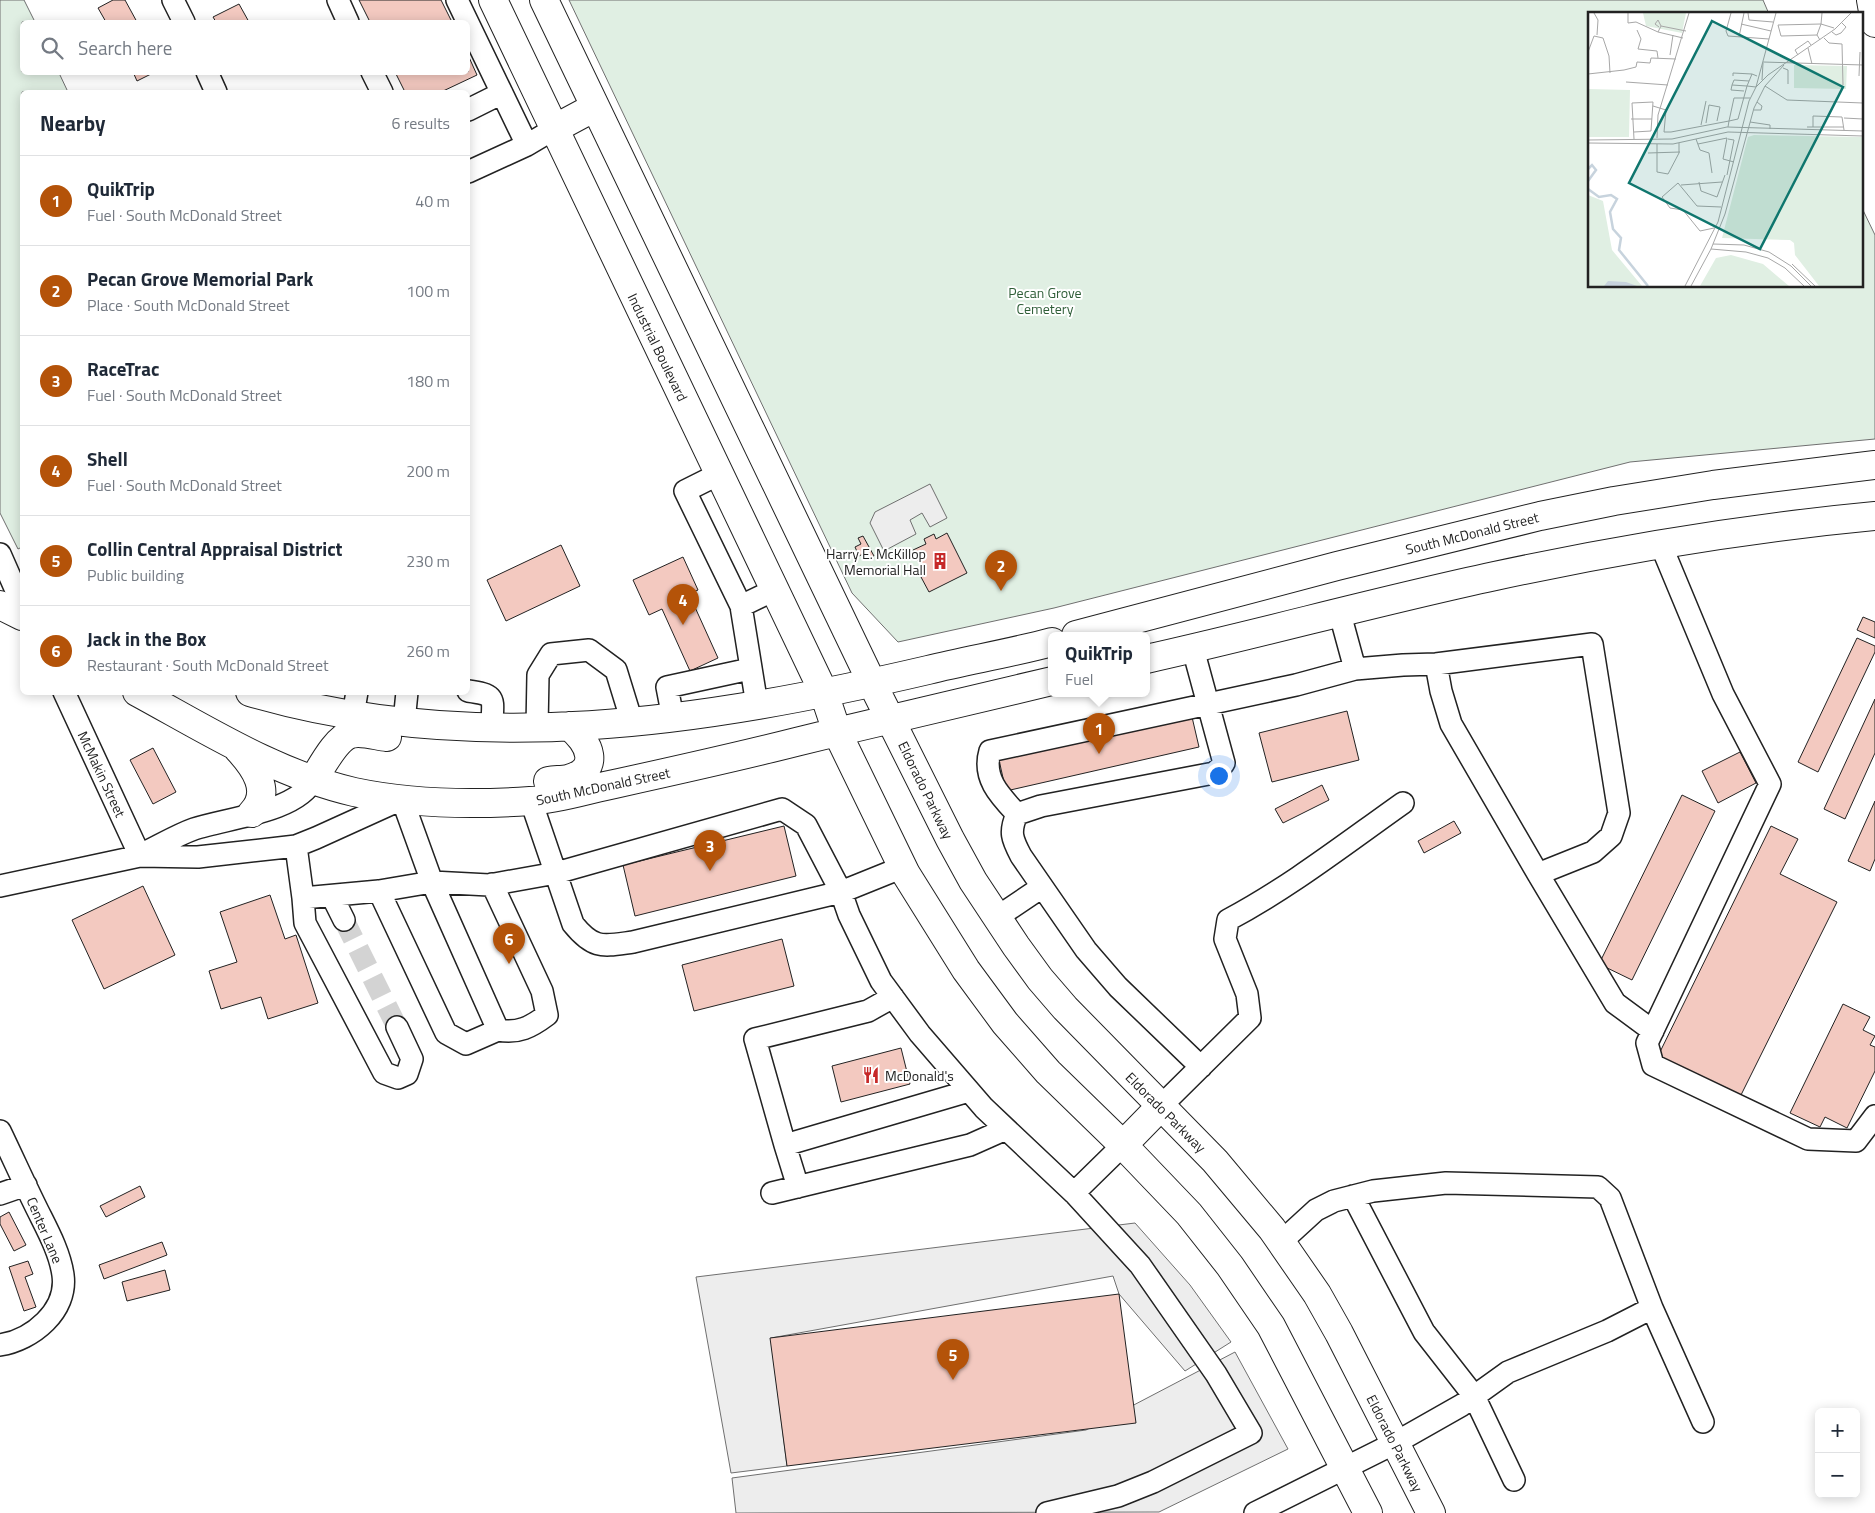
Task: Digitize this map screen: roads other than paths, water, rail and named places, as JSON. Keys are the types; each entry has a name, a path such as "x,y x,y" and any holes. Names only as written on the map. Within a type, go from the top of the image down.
{"main road":[{"path":"544,0 872,683"},
{"path":"1871,0 1875,23"},
{"name":"Industrial Boulevard","path":"496,1 554,129 824,693 837,732"},
{"path":"554,129 595,107"},
{"name":"South McDonald Street","path":"1087,632 1337,566 1540,516 1614,501 1713,485 1875,465"},
{"path":"1150,658 1493,576 1661,545 1821,521 1875,516"},
{"path":"0,604 20,615"},
{"path":"1182,607 1193,649"},
{"path":"261,695 299,705 355,704 404,722 492,728 569,726 672,718 757,705 1048,649"},
{"name":"South McDonald Street","path":"143,695 235,746 314,780 352,791 402,799 463,803 532,801 564,796 732,758 1048,682"},
{"name":"Eldorado Parkway","path":"872,683 950,838 996,918 1040,980 1215,1161 1281,1242 1317,1294 1339,1332 1431,1513"},
{"path":"463,803 491,789 568,779 581,773 586,768 589,752 584,739 569,726"},
{"path":"314,780 334,748 346,736 352,733 442,744 487,740 534,727"},
{"path":"837,732 903,867 936,924 966,970 1005,1023 1048,1072 1123,1145 1189,1214 1210,1239 1254,1300 1288,1356 1368,1513"},
{"path":"235,746 253,766 260,782 259,804 252,813"},
{"path":"1123,1145 1161,1106"}],"street":[{"path":"174,0 183,20"},
{"path":"338,0 347,20"},
{"path":"457,0 467,20"},
{"path":"470,27 527,145"},
{"path":"208,75 215,90"},
{"path":"374,75 381,90"},
{"path":"470,109 502,93"},
{"path":"470,171 527,145 554,129"},
{"path":"719,474 686,491 741,606 757,705"},
{"path":"1661,545 1723,694 1770,784 1647,1043 1653,1065 1808,1139 1856,1140 1875,1116"},
{"path":"0,554 20,599"},
{"path":"741,606 774,590"},
{"path":"1340,614 1355,670"},
{"path":"1017,814 995,791 987,762 990,751 1355,670 1402,665 1436,664 1592,644 1619,813 1611,836 1593,852 1538,874"},
{"path":"1193,649 1224,763 1214,772 1041,806 1017,814 1011,826 1012,841 1020,856 1086,950 1118,988 1202,1067"},
{"path":"534,727 538,675 551,654 589,650 616,670 632,722"},
{"path":"1436,664 1441,691 1451,724 1538,874 1616,1003 1653,1031"},
{"path":"672,718 667,687 750,669"},
{"path":"470,691 487,693 490,697 492,702 492,728"},
{"name":"McMakin Street","path":"65,695 140,856"},
{"path":"404,722 407,695"},
{"path":"140,856 192,829 252,813 295,798 310,787 314,780"},
{"path":"0,886 140,856 198,857 296,846 402,799 432,882 498,1030"},
{"path":"532,801 573,924 584,937 602,946 633,942 841,892 903,867"},
{"path":"1161,1106 1250,1018 1247,994 1225,939 1228,920 1297,878 1403,803"},
{"path":"303,898 379,891 432,882 492,884 556,873 782,809 806,825 841,892 849,915 881,981 920,1034 984,1108 1074,1193 1140,1265 1216,1374 1251,1433 1153,1482 1118,1496 1047,1513"},
{"path":"296,846 305,923 384,1074 398,1078 407,1074 412,1058 397,1027"},
{"path":"379,891 446,1033 466,1044 498,1030 509,1032 520,1030 548,1015 542,991 492,884"},
{"path":"996,918 1042,887"},
{"path":"332,896 344,920"},
{"path":"798,1187 755,1039 868,1010 893,997"},
{"path":"785,1145 970,1091"},
{"path":"772,1194 970,1145 1006,1129"},
{"name":"Center Lane","path":"0,1132 52,1240 63,1275 63,1291 50,1315 39,1327 24,1338 0,1345"},
{"path":"1074,1193 1123,1145"},
{"path":"1281,1242 1316,1210 1334,1201 1373,1191 1446,1183 1598,1187 1610,1198 1652,1308 1703,1422"},
{"name":"Center Lane","path":"0,1194 26,1185"},
{"path":"1353,1196 1424,1332 1474,1396 1514,1480"},
{"path":"1255,1513 1395,1443 1462,1405 1508,1372 1607,1331 1652,1308"}],"tunnel":[{"path":"344,920 397,1027"}],"place":[{"name":"Harry E. McKillop Memorial Hall","path":"940,561"},
{"name":"Pecan Grove Memorial Park","path":"1001,591"},
{"name":"Shell","path":"683,625"},
{"name":"QuikTrip","path":"1099,754"},
{"name":"RaceTrac","path":"710,871"},
{"name":"Jack in the Box","path":"509,964"},
{"name":"McDonald's","path":"871,1075"},
{"name":"Collin Central Appraisal District","path":"953,1380"}],"park label":[{"name":"Pecan Grove Cemetery","path":"1045,300"}]}
